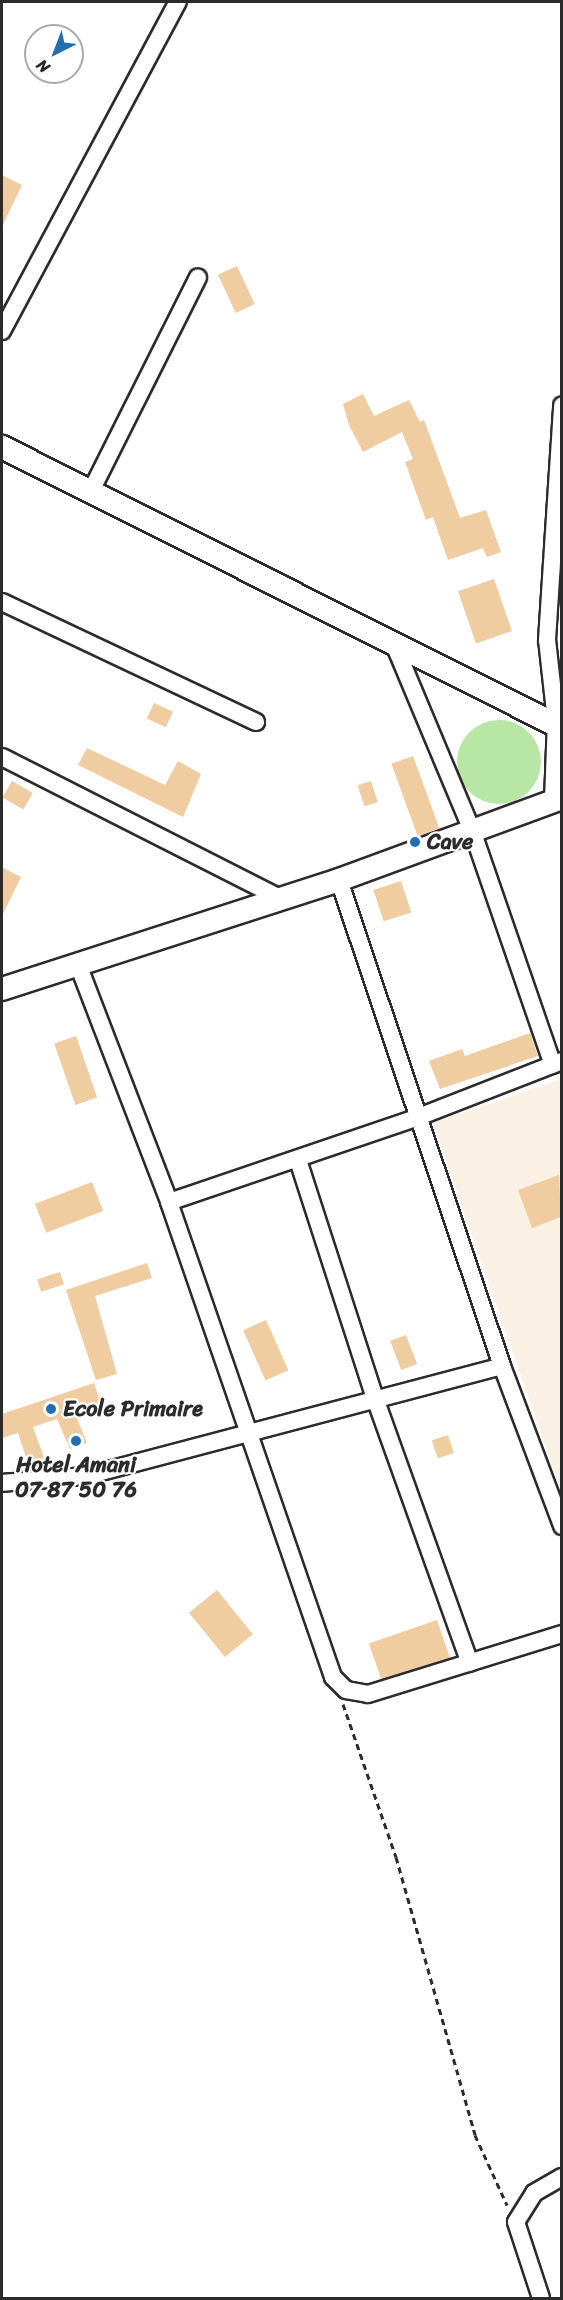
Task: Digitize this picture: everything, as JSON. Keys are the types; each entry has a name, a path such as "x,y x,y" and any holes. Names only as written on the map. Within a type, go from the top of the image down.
{"street":[{"path":"2,331 178,2"},
{"path":"90,493 198,277"},
{"path":"5,985 79,967 339,880 473,833 557,799 558,725 547,640 556,556 561,405"},
{"path":"2,447 558,725"},
{"path":"2,602 256,722"},
{"path":"169,1202 298,1160 421,1116 557,1063 473,833 394,644"},
{"path":"2,757 280,898"},
{"path":"339,880 421,1116 502,1366 561,1526"},
{"path":"79,967 169,1202 244,1431 333,1677 346,1690 368,1694 561,1634"},
{"path":"298,1160 376,1401 470,1663"},
{"path":"2,1483 86,1476 244,1431 376,1401 502,1366"},
{"path":"541,2298 516,2223 534,2193 561,2177"}],"path":[{"path":"333,1677 396,1857 475,2135 516,2223"}],"shaded area":[{"path":"561,1079 561,1491 433,1123"}],"green space":[{"path":"499,720 522,727 534,739 541,762 534,785 522,797 499,804 476,797 464,785 457,762 464,739 476,727"}],"building":[{"path":"2,175 22,185 2,227"},
{"path":"237,266 255,304 236,313 218,275"},
{"path":"363,394 374,416 409,400 420,422 424,420 460,518 486,510 501,552 487,557 483,548 448,560 433,517 426,520 405,462 413,459 402,432 363,452 349,425 343,404"},
{"path":"494,579 512,631 476,643 458,591"},
{"path":"154,703 173,712 166,727 147,718"},
{"path":"87,748 165,785 178,761 201,774 183,817 78,765"},
{"path":"413,756 439,828 418,836 391,764"},
{"path":"12,781 33,793 23,809 2,797"},
{"path":"371,781 378,802 364,806 358,785"},
{"path":"2,867 21,877 2,916"},
{"path":"401,881 411,912 384,921 373,890"},
{"path":"530,1033 538,1056 440,1089 429,1061 462,1049 465,1056"},
{"path":"76,1036 97,1097 75,1105 54,1043"},
{"path":"559,1175 561,1217 532,1228 518,1190"},
{"path":"92,1182 103,1211 46,1233 35,1204"},
{"path":"147,1263 152,1278 95,1296 117,1374 96,1380 66,1290"},
{"path":"60,1272 64,1284 41,1292 37,1279"},
{"path":"266,1320 288,1370 266,1380 243,1330"},
{"path":"406,1335 417,1364 401,1370 390,1341"},
{"name":"Ecole Primaire","path":"94,1383 101,1404 75,1413 87,1443 70,1449 57,1419 33,1427 44,1458 28,1463 18,1433 2,1438 2,1414"},
{"path":"448,1435 454,1453 438,1458 432,1440"},
{"path":"217,1590 253,1634 225,1657 189,1613"},
{"path":"437,1620 450,1658 382,1681 369,1643"}],"place":[{"name":"Cave","path":"415,842"},
{"name":"Ecole Primaire","path":"51,1409"},
{"name":"Hotel Amani 07 87 50 76","path":"76,1441"}]}
